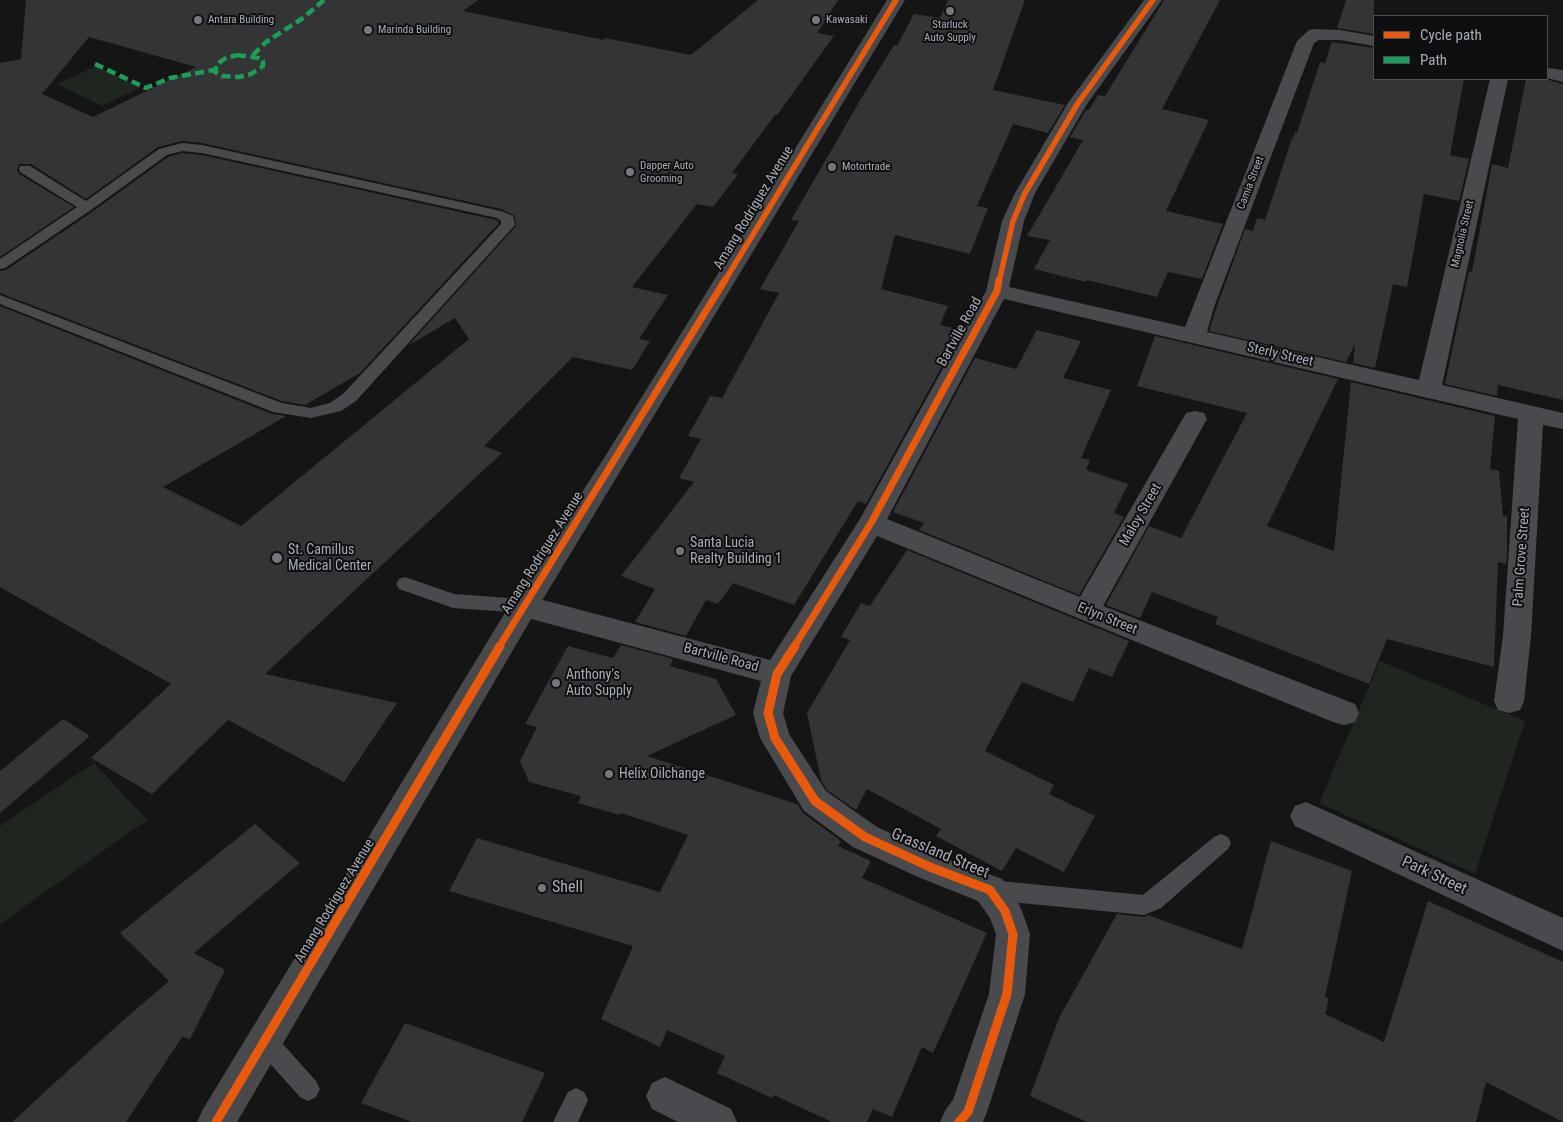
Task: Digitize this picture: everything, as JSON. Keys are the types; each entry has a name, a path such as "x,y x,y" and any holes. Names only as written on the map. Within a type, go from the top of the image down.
{"main road":[{"name":"Amang Rodriguez Avenue","path":"216,1122 524,606 615,461 896,0"}],"street":[{"name":"Bartville Road","path":"524,606 777,674 870,523 997,291 1013,221 1025,193 1078,103 1153,0"},
{"name":"Camia Street","path":"1194,336 1203,307 1306,41 1315,34 1340,35 1373,42"},
{"path":"1548,73 1563,76"},
{"name":"Magnolia Street","path":"1428,389 1499,80"},
{"name":"Sterly Street","path":"997,291 1563,421"},
{"name":"Palm Grove Street","path":"1508,701 1517,636 1531,413"},
{"name":"Maloy Street","path":"1086,611 1195,418"},
{"name":"Erlyn Street","path":"870,523 1344,713"},
{"name":"Grassland Street","path":"777,674 768,713 775,738 815,802 865,837 930,867 990,890 1005,910 1013,934 1007,994 970,1119"},
{"name":"Park Street","path":"1306,816 1563,935"},
{"path":"665,1096 718,1122"}],"lane":[{"path":"0,265 86,208 163,152 182,147 501,215 508,219 508,225 350,397 335,407 311,413 279,408 0,299"},
{"path":"25,168 86,208"},
{"path":"405,584 453,600 524,606"},
{"path":"990,890 1144,905 1153,901 1221,843"},
{"path":"265,1041 308,1089"},
{"path":"565,1122 576,1100"}],"shaded area":[{"path":"96,66 141,87 102,106 57,84"},
{"path":"1380,661 1525,721 1475,874 1319,803"},
{"path":"94,763 147,820 0,924 0,826"}],"building":[{"path":"26,0 478,0 463,11 604,40 605,38 691,55 758,0 838,0 817,33 834,36 732,173 738,174 713,207 697,204 632,287 668,295 639,339 650,341 632,370 573,357 484,446 502,453 265,674 397,703 344,782 228,720 152,794 91,758 171,684 0,587 0,306 272,414 286,416 163,487 241,526 469,339 455,318 409,345 516,226 515,216 501,209 202,143 182,141 158,147 86,199 31,164 19,164 17,170 19,174 74,207 0,257 0,63 21,59","holes":["89,37 196,67 93,117 42,94"]},
{"path":"948,0 1025,0 993,90 1065,105 1048,133 1013,124 977,206 988,208 970,254 895,235 881,289 948,306 940,325 962,330 866,504 858,501 794,605 733,583 718,604 706,600 686,636 635,622 655,589 621,576 694,482 679,478 701,439 688,436 710,396 722,398 779,293 760,289 799,221 791,220 862,97 894,45 897,46 914,14 940,18"},
{"path":"1164,0 1220,0 1162,109 1209,120 1166,211 1223,224 1202,279 1168,272 1157,297 1034,269 1050,240 1027,236 1083,140 1070,137 1086,110 1089,110 1098,95 1105,96"},
{"path":"1346,0 1374,0 1373,34 1337,28"},
{"path":"1332,42 1373,48 1373,80 1464,80 1450,155 1469,159 1459,201 1424,194 1407,287 1393,284 1375,368 1353,363 1355,344 1346,362 1209,331 1245,229 1253,231 1257,218 1265,220 1292,138 1295,132 1297,133 1320,62 1325,63"},
{"path":"1526,80 1548,80 1563,84 1563,400 1498,385 1497,396 1445,384 1469,271 1472,272 1492,164 1508,168"},
{"path":"182,153 202,155 496,220 499,223 360,373 305,405 282,401 0,293 0,271 6,270 92,212 168,157"},
{"path":"1037,330 1081,341 1063,378 1111,390 1081,458 1090,460 1086,470 1128,484 1114,513 1124,517 1079,595 919,530 924,523 893,512 975,358 1016,369"},
{"path":"1155,336 1338,379 1267,526 1334,551 1351,382 1495,416 1490,469 1499,471 1503,516 1507,517 1507,555 1506,564 1498,562 1494,667 1387,639 1369,684 1215,624 1218,617 1152,592 1140,618 1106,605 1149,526 1181,538 1247,413 1137,386"},
{"path":"907,550 1129,641 1112,677 1089,668 1073,702 1022,682 985,751 1054,785 1049,794 1095,816 1064,872 1016,848 1002,871 936,836 941,829 867,789 856,810 827,790 821,780 807,713 850,640 841,637 861,603 870,606"},
{"path":"621,645 673,659 670,666 716,679 736,715 647,756 797,804 803,813 841,841 838,846 871,861 862,878 987,933 933,1053 922,1047 892,1117 873,1109 867,1122 832,1122 774,1095 772,1098 717,1073 725,1056 667,1030 660,1047 601,1019 633,946 449,891 477,838 660,892 688,835 621,813 620,815 578,803 581,796 529,782 520,761 537,727 525,724 568,646 613,658"},
{"path":"63,719 90,736 0,813 0,771"},
{"path":"255,824 300,863 194,953 225,970 190,1039 182,1037 126,1122 12,1122 169,981 120,933"},
{"path":"1271,841 1352,871 1325,997 1329,999 1325,1014 1384,1042 1428,901 1563,962 1563,1122 1486,1082 1476,1122 1087,1122 1030,1096 1059,1018 1117,914 1144,917 1148,915 1242,949"},
{"path":"405,1023 545,1073 522,1122 412,1122 361,1103"}],"marked path":[{"path":"253,55 266,42 303,18 324,0"},
{"path":"237,55 259,58 263,61 263,66 251,74 239,77 222,76 215,72 217,64 226,58 237,55"},
{"path":"95,64 146,88 170,78 214,70"}],"cycle path":[{"path":"216,1122 524,606 615,461 896,0"},
{"path":"959,1122 968,1112 1007,994 1013,934 1005,911 990,890 930,867 865,837 815,801 775,738 768,713 777,674 871,523 997,291 1013,221 1025,193 1078,103 1153,0"}],"place":[{"name":"Starluck Auto Supply","path":"950,11"},
{"name":"Antara Building","path":"198,20"},
{"name":"Kawasaki","path":"816,20"},
{"name":"Marinda Building","path":"368,30"},
{"name":"Motortrade","path":"832,167"},
{"name":"Dapper Auto Grooming","path":"630,172"},
{"name":"Santa Lucia Realty Building 1","path":"680,551"},
{"name":"St. Camillus Medical Center","path":"277,558"},
{"name":"Anthony's Auto Supply","path":"556,683"},
{"name":"Helix Oilchange","path":"609,774"},
{"name":"Shell","path":"542,888"}]}
